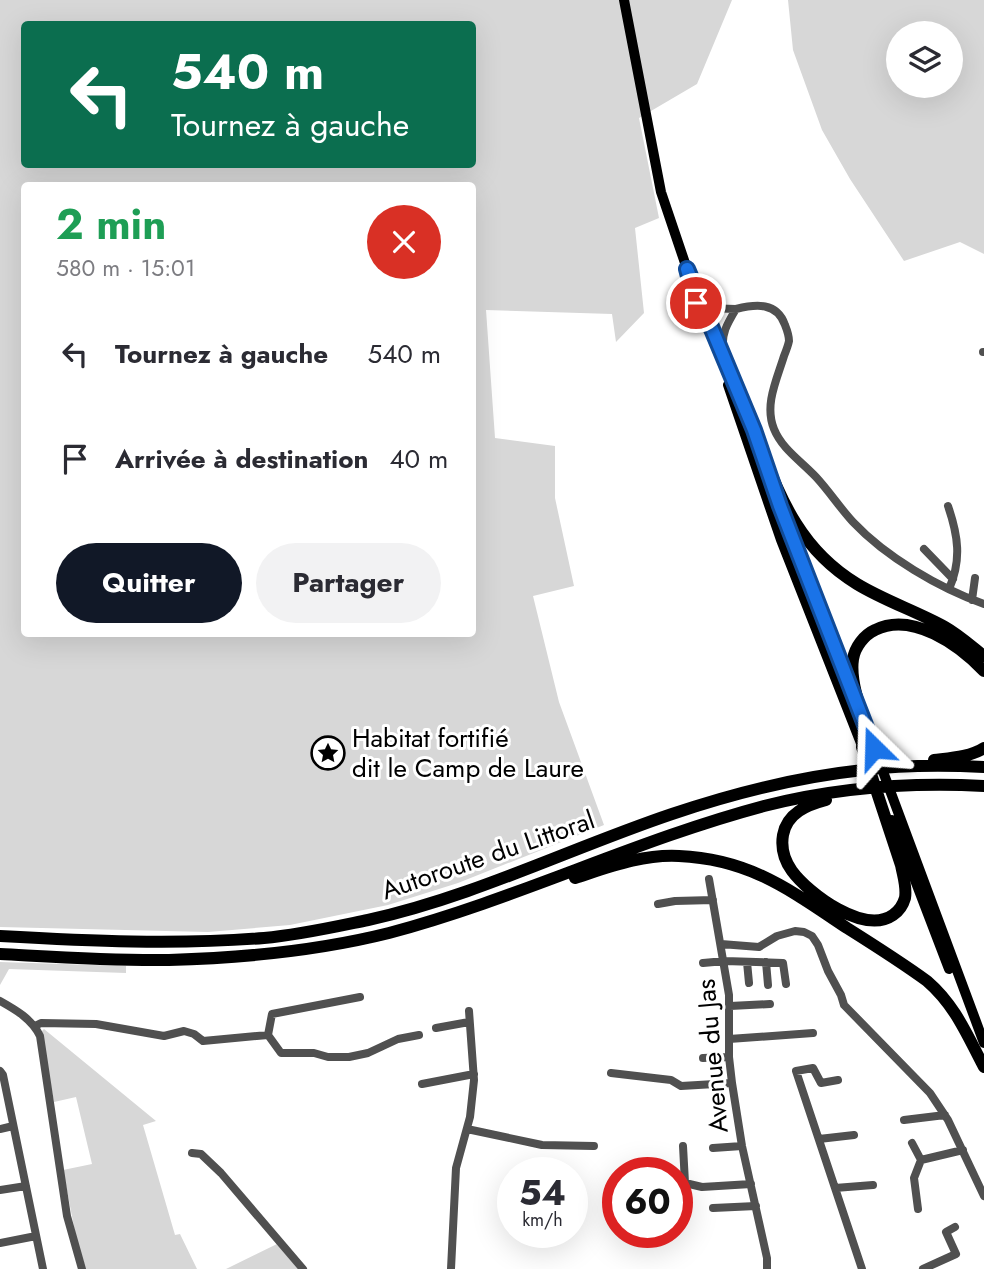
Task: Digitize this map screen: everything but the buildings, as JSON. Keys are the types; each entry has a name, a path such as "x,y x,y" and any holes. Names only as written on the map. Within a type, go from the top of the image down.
{"highway":[{"path":"754,430 784,504 815,549 856,583 945,627 984,656"},
{"path":"984,671 957,647 934,634 899,623 872,631 859,643 855,652 853,672 865,745 886,802 901,866 905,900 897,912 881,920 869,921 844,912 804,884 791,870 784,856 784,829 791,817 810,805 851,795 897,789 984,788"},
{"path":"672,814 732,793 809,773 859,765 962,756 984,748"},
{"name":"Autoroute du Littoral","path":"0,936 209,941 267,937 331,927 370,920 439,900 672,814 778,784 864,769 984,767"},
{"name":"Autoroute du Littoral","path":"0,954 167,960 292,952 388,933 444,917 640,845 766,806 811,796 906,785 958,784 984,788"},
{"path":"444,917 646,858 677,856 720,860 752,870 799,895 927,981 942,994 954,1010 984,1068"}],"main road":[{"path":"624,0 661,192 781,540 865,745"},
{"path":"705,317 754,430 865,745"},
{"path":"886,802 984,1044"},
{"path":"886,802 984,1060"}],"street":[{"path":"705,317 754,305 772,308 784,321 789,339 770,405 771,420 780,440 863,532 921,574 984,604"},
{"path":"723,354 722,340 736,309"},
{"path":"705,317 720,328 727,325"},
{"path":"948,506 956,530 957,562 949,589"},
{"path":"924,549 953,579"},
{"path":"972,600 975,578"},
{"name":"Avenue du Jas","path":"709,879 725,961 730,1006 729,1057 732,1083 767,1269"},
{"path":"658,904 713,900"},
{"path":"722,944 760,947 777,936 795,931 812,936 844,1005 930,1093 963,1150 984,1196"},
{"path":"747,962 749,984"},
{"path":"766,962 768,985"},
{"path":"704,963 783,963 786,984"},
{"path":"360,997 272,1014 268,1035 281,1053 314,1053 328,1057 368,1053 398,1039 419,1035"},
{"path":"0,1001 18,1011 35,1026 40,1036 67,1216 82,1269"},
{"path":"730,1006 769,1004"},
{"path":"451,1269 456,1168 470,1117 474,1073 469,1011"},
{"path":"436,1028 470,1022"},
{"path":"35,1026 41,1023 96,1024 164,1036 184,1031 203,1041 268,1035"},
{"path":"729,1039 813,1033"},
{"path":"704,1058 729,1057"},
{"path":"838,1080 821,1083 813,1068 796,1071 862,1269"},
{"path":"0,1071 43,1269"},
{"path":"422,1084 474,1073"},
{"path":"611,1073 671,1080 681,1086 732,1083"},
{"path":"904,1121 944,1115"},
{"path":"0,1129 13,1126"},
{"path":"467,1129 542,1144 594,1146"},
{"path":"819,1139 854,1135"},
{"path":"912,1143 921,1160 914,1178 918,1209"},
{"path":"683,1146 685,1183 702,1187 751,1184"},
{"path":"713,1148 742,1146"},
{"path":"921,1160 963,1150"},
{"path":"191,1153 201,1154 221,1173 303,1269"},
{"path":"835,1188 873,1185"},
{"path":"0,1190 26,1186"},
{"path":"713,1208 756,1206"},
{"path":"923,1269 956,1254 946,1232 955,1227"},
{"path":"0,1242 36,1236"}],"shaded area":[{"path":"0,0 732,0 697,84 639,118 659,218 635,228 644,313 616,342 612,314 486,310 495,438 555,446 555,498 574,586 533,596 559,702 604,825 458,883 388,905 290,925 208,932 0,927"},
{"path":"788,0 984,0 984,254 960,242 904,261 850,179 822,130 793,50"},
{"path":"0,962 126,966 126,973 9,969 0,985"},
{"path":"44,1029 156,1121 143,1125 175,1235 180,1234 197,1269 86,1269 76,1237 63,1170 92,1164 76,1097 54,1102 41,1032"},
{"path":"277,1244 298,1269 226,1269"}],"place":[{"name":"Habitat fortifié dit le Camp de Laure","path":"328,753"}],"route":[{"path":"696,303 687,269 754,430 780,506 874,748"}]}
